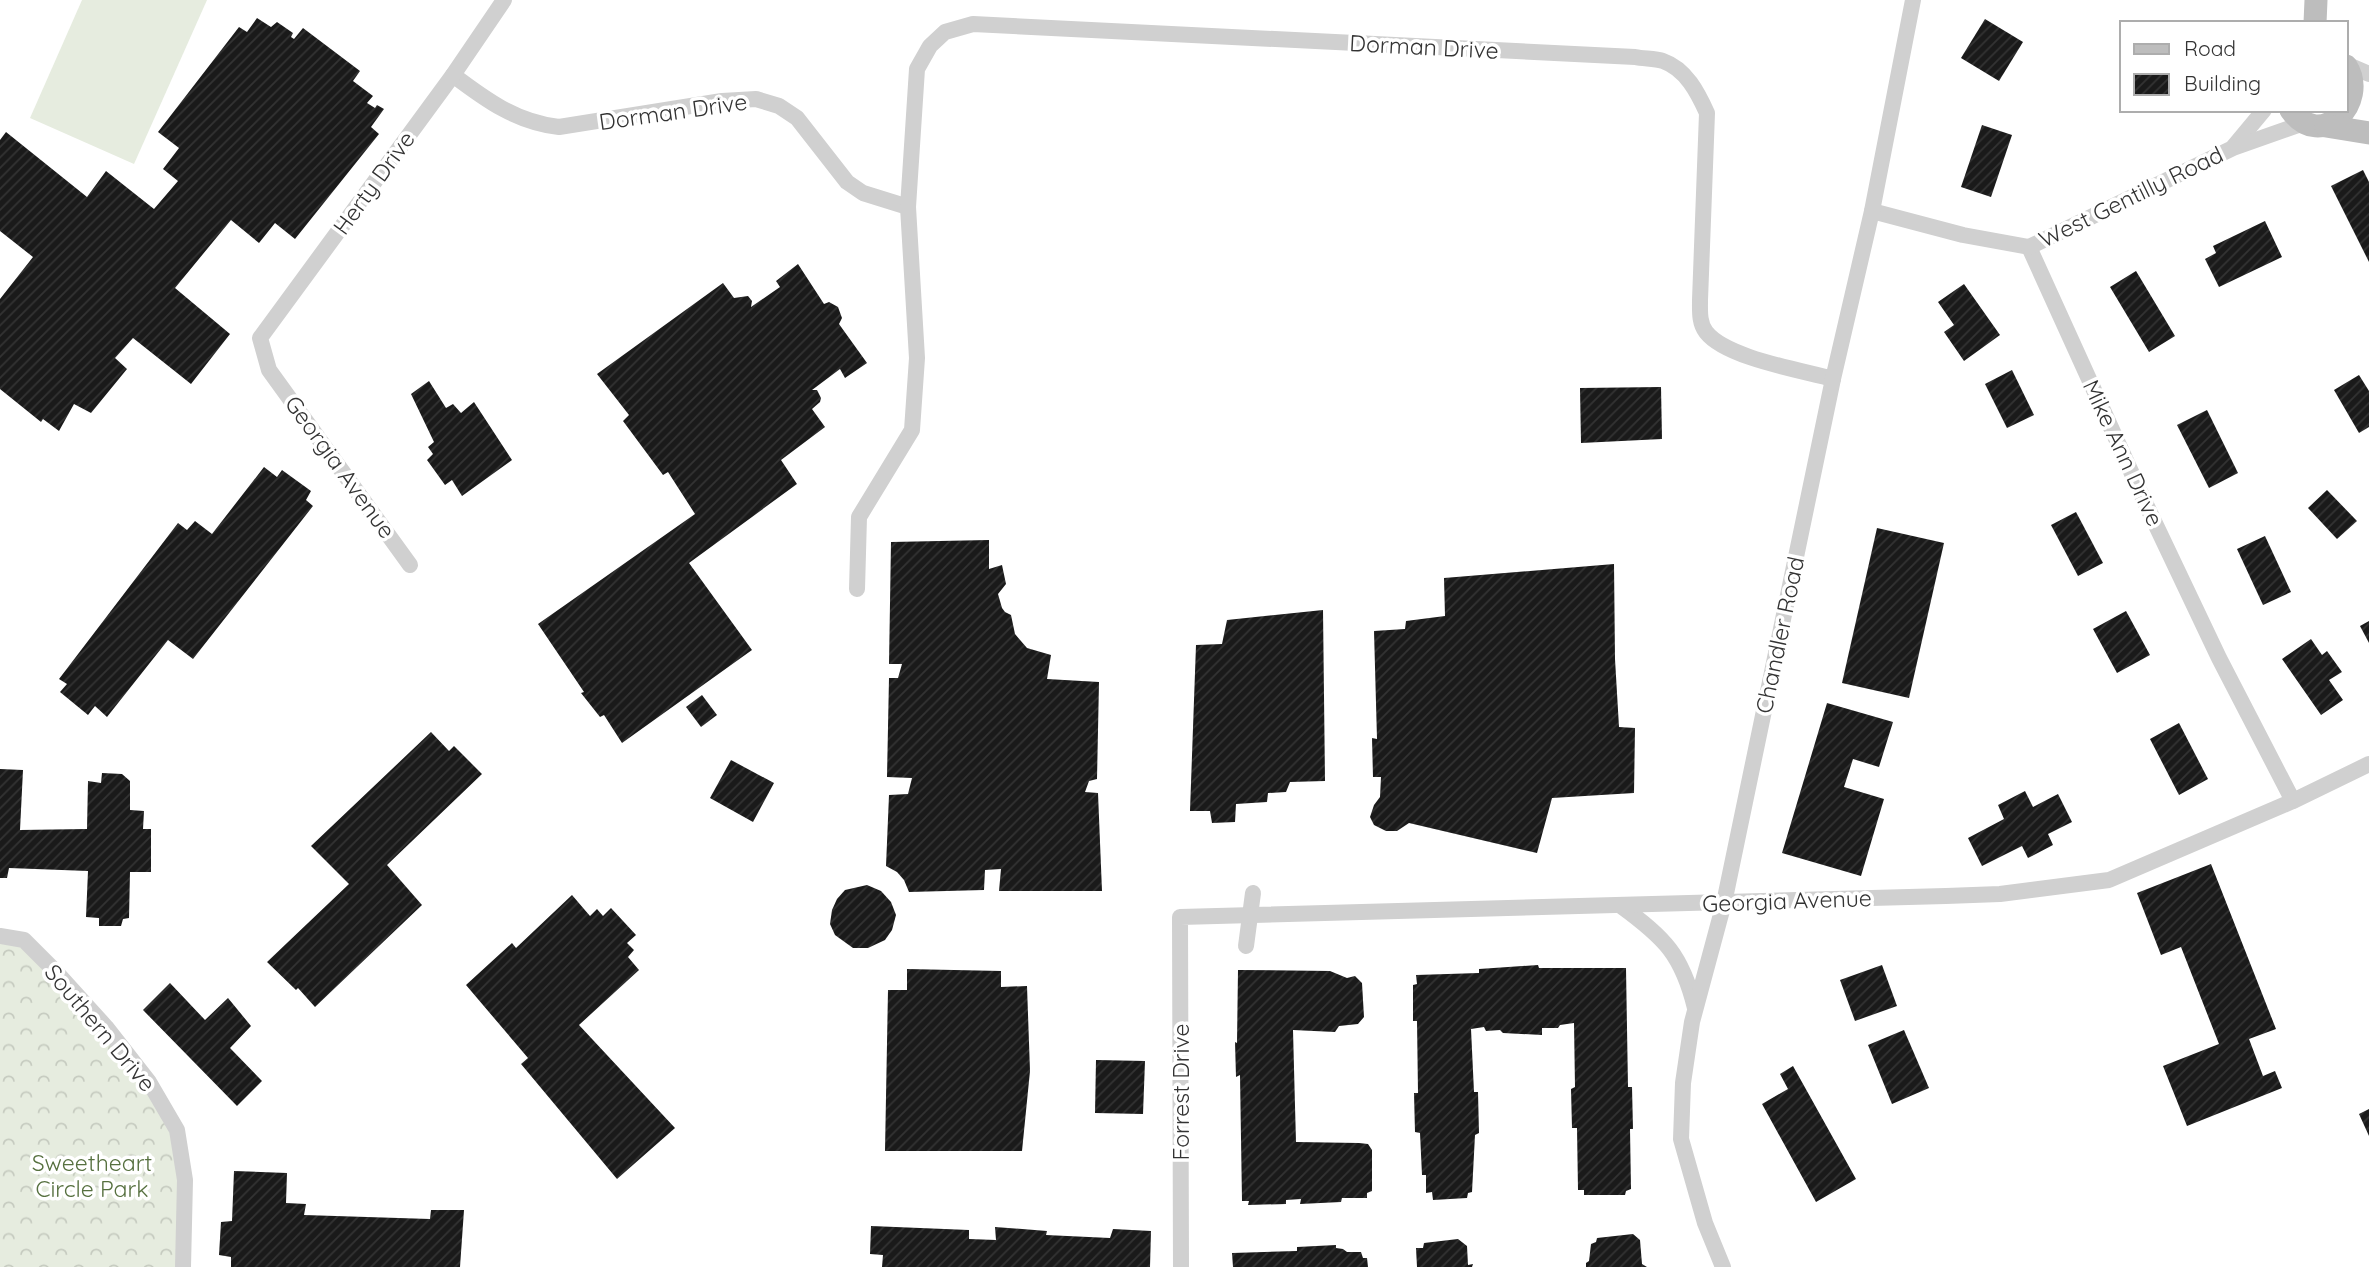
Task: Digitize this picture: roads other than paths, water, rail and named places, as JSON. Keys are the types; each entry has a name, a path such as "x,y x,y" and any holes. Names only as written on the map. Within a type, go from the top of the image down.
{"street":[{"name":"Herty Drive","path":"269,370 260,338 453,75 504,0"},
{"name":"Chandler Road","path":"1723,1267 1705,1223 1681,1139 1683,1083 1695,1012 1724,903 1833,379 1872,211 1913,0"},
{"path":"2315,21 2316,0"},
{"name":"Dorman Drive","path":"857,589 859,517 912,430 917,358 908,207 917,69 930,46 945,32 973,24 1635,57 1665,62 1688,79 1699,93 1707,113 1700,320 1706,331 1719,343 1743,355 1833,379"},
{"path":"2348,66 2369,74"},
{"path":"2348,69 2360,91 2369,127"},
{"name":"Dorman Drive","path":"453,75 513,116 540,125 559,127 722,101 756,99 779,106 797,118 846,182 863,193 908,207"},
{"name":"West Gentilly Road","path":"2029,247 2233,148 2307,120 2337,122 2346,116 2360,91"},
{"name":"West Gentilly Road","path":"2233,148 2262,112"},
{"path":"2307,120 2369,133"},
{"path":"1872,211 1963,235 2029,247"},
{"name":"Mike Ann Drive","path":"2029,247 2143,498 2219,658 2292,801"},
{"name":"Georgia Avenue","path":"269,370 410,565"},
{"name":"Georgia Avenue","path":"1180,917 2000,894 2064,887 2109,880 2292,801 2369,764"},
{"path":"1247,946 1253,893"},
{"path":"1621,906 1648,925 1677,959 1687,978 1695,1012"},
{"name":"Forrest Drive","path":"1180,917 1181,1267"},
{"name":"Southern Drive","path":"0,936 24,940 58,974 106,1027 149,1082 177,1130 185,1180 183,1267"}],"park label":[{"name":"Sweetheart Circle Park","path":"92,1176"}]}
